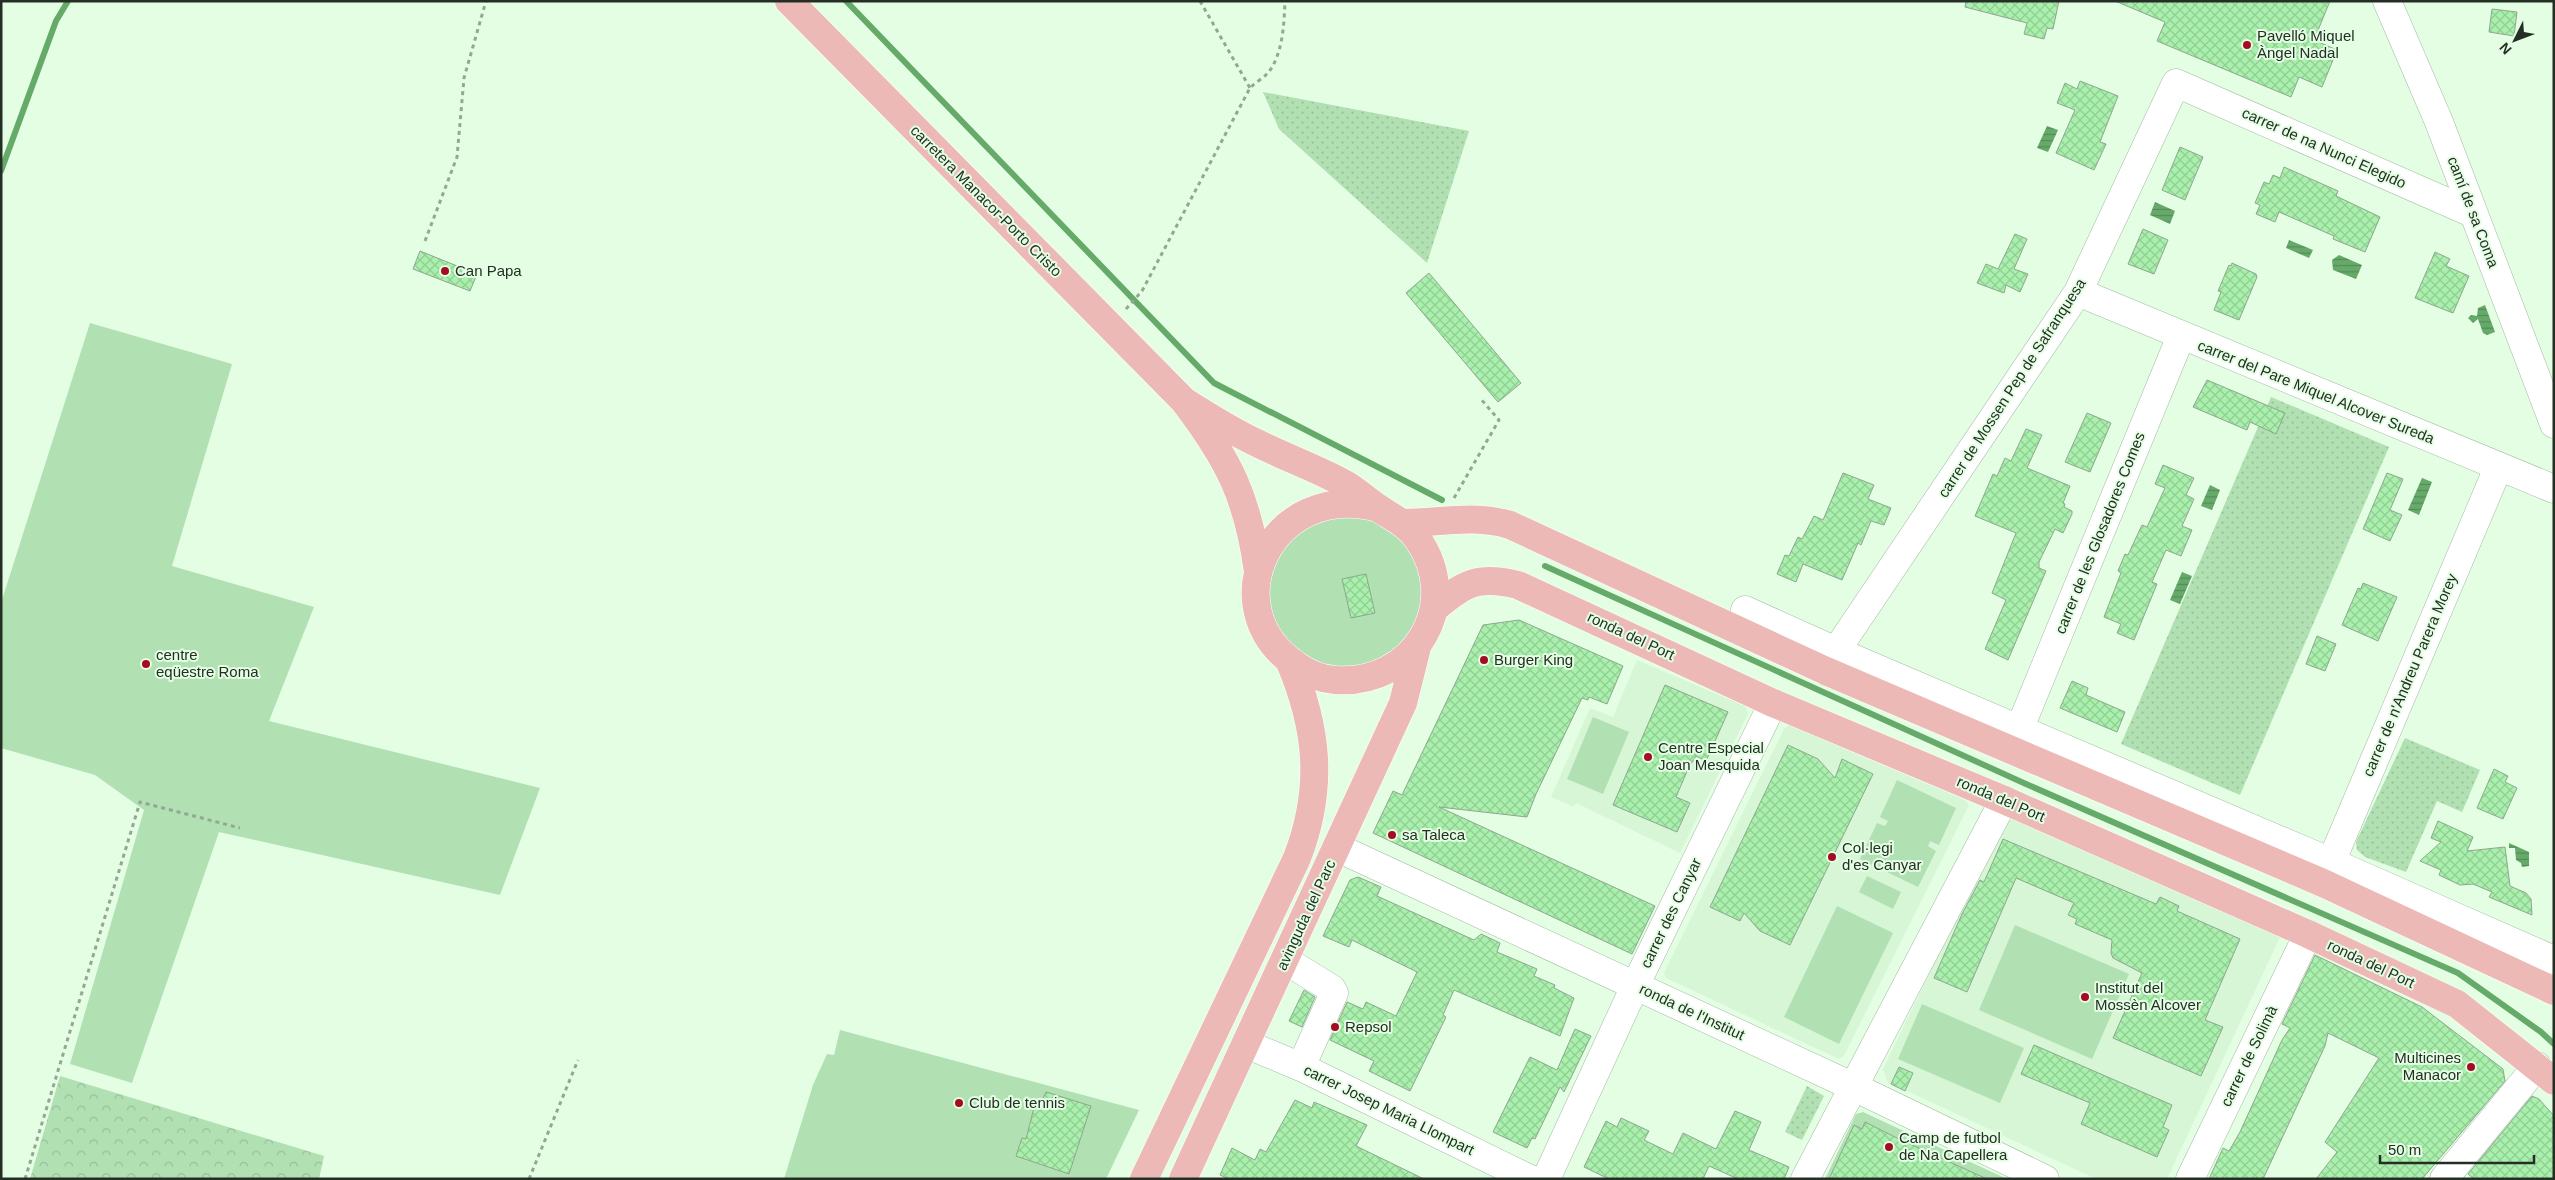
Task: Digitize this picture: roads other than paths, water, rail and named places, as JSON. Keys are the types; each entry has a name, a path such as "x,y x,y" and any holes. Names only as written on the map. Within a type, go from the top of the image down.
{"main road":[{"name":"carretera Manacor-Porto Cristo","path":"789,1 1184,401"},
{"path":"1184,401 1259,444 1346,484 1402,523 1416,536 1426,553 1432,571 1435,590 1434,609 1430,622 1417,647 1393,668 1364,680 1332,680 1316,676 1288,660"},
{"path":"1144,1179 1297,858 1307,833 1315,786 1315,754 1305,702 1288,660 1268,635 1261,620 1257,605 1258,572 1255,548 1236,482 1213,440 1184,401"},
{"path":"1258,572 1272,541 1296,517 1311,510 1344,502 1378,508"},
{"path":"1402,523 1491,519 1510,525 2327,872 2554,991"},
{"name":"ronda del Port","path":"1434,609 1452,593 1473,582 1498,580 1518,585 1773,703 2004,800 2308,934 2457,1004 2545,1074"},
{"name":"avinguda del Parc","path":"1183,1179 1404,703 1417,647"}],"street":[{"name":"camí de sa Coma","path":"2387,1 2439,122 2472,213 2554,424"},
{"name":"carrer de na Nunci Elegido","path":"2176,84 2472,213"},
{"name":"carrer de Mossen Pep de Safranquesa","path":"1831,661 2078,292 2176,84"},
{"name":"carrer del Pare Miquel Alcover Sureda","path":"2078,292 2554,490"},
{"name":"carrer de les Glosadores Comes","path":"2019,730 2181,336"},
{"name":"carrer de n'Andreu Parera Morey","path":"2327,872 2498,468"},
{"path":"1745,610 1831,661 2019,730 2327,872 2554,960"},
{"name":"carrer des Canyar","path":"1546,1179 1635,986 1773,703"},
{"path":"1805,1179 2004,800"},
{"name":"ronda de l'Institut","path":"1338,848 1854,1087 2045,1179"},
{"name":"carrer de Solimà","path":"2190,1179 2308,934"},
{"path":"1285,960 1332,989 1334,993 1301,1067"},
{"name":"carrer Josep Maria Llompart","path":"1246,1044 1301,1067 1530,1179"},
{"path":"2444,1179 2545,1074"}],"waterway":[{"path":"1,171 56,21 68,1"},
{"path":"846,1 1214,383 1442,500"},
{"path":"1545,566 2026,784 2458,973 2541,1032 2554,1044"}],"place":[{"name":"Pavelló Miquel Àngel Nadal","path":"2247,45"},
{"name":"Can Papa","path":"445,271"},
{"name":"Burger King","path":"1484,660"},
{"name":"centre eqüestre Roma","path":"146,664"},
{"name":"Centre Especial Joan Mesquida","path":"1648,757"},
{"name":"sa Taleca","path":"1392,835"},
{"name":"Col·legi d'es Canyar","path":"1832,857"},
{"name":"Institut del Mossèn Alcover","path":"2085,997"},
{"name":"Repsol","path":"1335,1027"},
{"name":"Multicines Manacor","path":"2471,1067"},
{"name":"Club de tennis","path":"959,1103"},
{"name":"Camp de futbol de Na Capellera","path":"1889,1147"}]}
